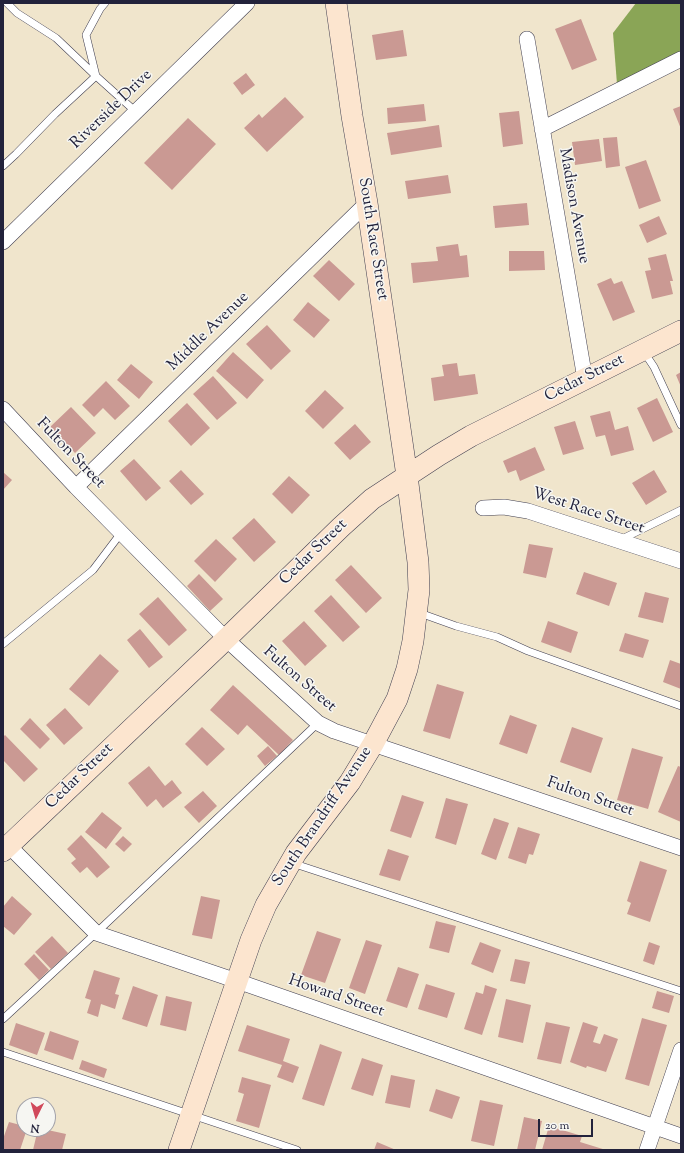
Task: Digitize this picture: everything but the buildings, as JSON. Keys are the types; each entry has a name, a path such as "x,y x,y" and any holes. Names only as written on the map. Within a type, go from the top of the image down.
{"main road":[{"name":"South Race Street","path":"336,3 407,476"},
{"name":"Cedar Street","path":"6,848 226,639 340,527 372,499 471,436 681,331"},
{"name":"South Brandriff Avenue","path":"179,1150 251,940 266,905 290,862 350,782 373,744 397,699 407,668 413,641 418,590 418,562 407,476"}],"street":[{"name":"Riverside Drive","path":"3,242 246,3"},
{"name":"Madison Avenue","path":"527,39 585,379"},
{"path":"542,129 681,59"},
{"name":"Middle Avenue","path":"76,487 367,203"},
{"name":"Fulton Street","path":"3,409 76,487 226,639 318,723 334,731 681,848"},
{"name":"West Race Street","path":"483,508 504,507 528,511 681,561"},
{"name":"Howard Street","path":"6,848 96,933 681,1136"},
{"path":"647,1150 681,1050"}],"lane":[{"path":"7,3 17,13 56,38 136,112"},
{"path":"96,76 86,36 100,9 105,3"},
{"path":"3,166 96,76"},
{"path":"642,350 654,367 681,425"},
{"path":"619,540 681,510"},
{"path":"3,644 93,570 121,533"},
{"path":"416,612 456,626 497,637 528,651 681,706"},
{"path":"3,1019 318,723"},
{"path":"290,862 681,991"},
{"path":"3,1052 297,1150"}],"green space":[{"path":"636,3 681,3 681,53 617,84 613,33"}]}
